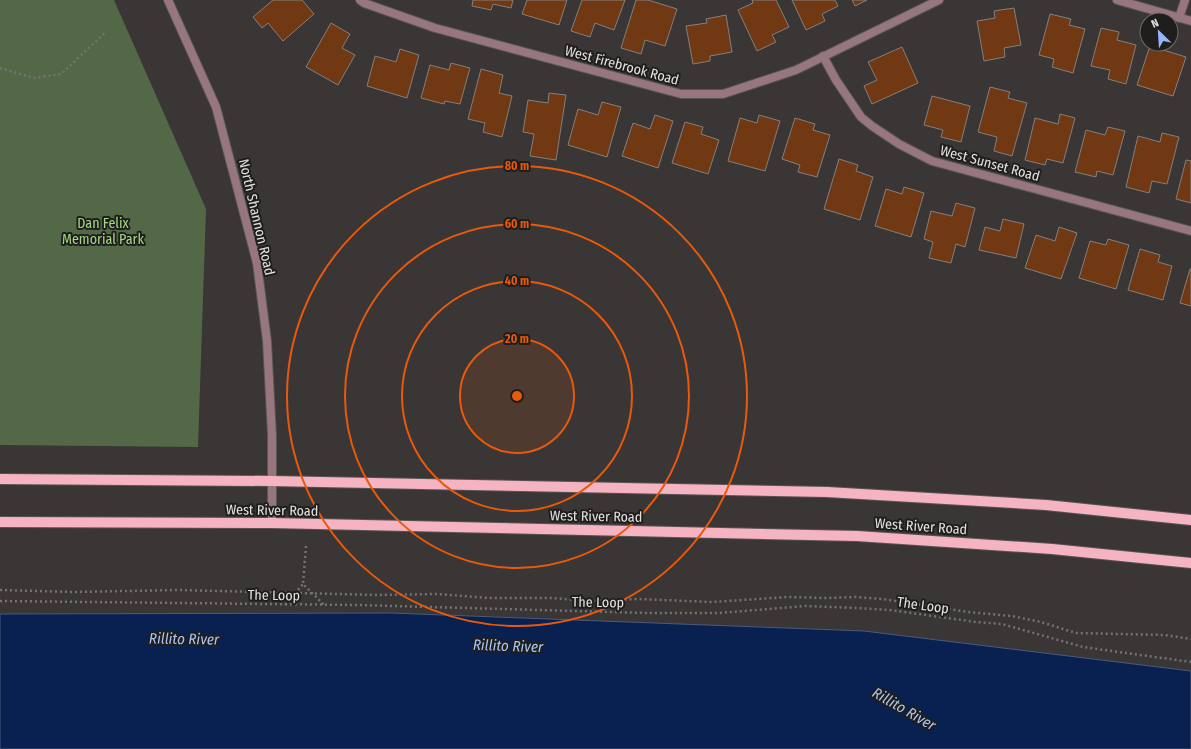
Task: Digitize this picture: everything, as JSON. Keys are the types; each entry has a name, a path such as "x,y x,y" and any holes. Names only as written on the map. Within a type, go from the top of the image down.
{"main road":[{"name":"West River Road","path":"0,479 271,480 827,492 1046,505 1191,520"},
{"name":"West River Road","path":"0,522 272,524 857,536 1052,549 1191,563"}],"street":[{"name":"North Shannon Road","path":"168,0 216,107 257,263 267,341 272,435 272,524"},
{"name":"West Firebrook Road","path":"360,0 364,3 435,28 681,94 723,94 796,70 939,0"},
{"path":"1117,0 1158,12"},
{"path":"1185,0 1179,18 1191,21"},
{"name":"West Sunset Road","path":"823,56 836,80 861,117 899,144 932,161 1191,231"}],"path":[{"path":"0,68 34,78 61,74 106,32"},
{"path":"285,605 303,584 306,546"},
{"path":"303,584 324,605"},
{"path":"0,590 74,592 178,590 295,594 437,594 489,598 590,601 638,599 712,602 788,597 856,597 882,599 968,612 1012,616 1041,622 1076,633 1164,635 1191,638"},
{"name":"The Loop","path":"0,601 324,605 647,613 719,613 806,606 857,608 890,610 976,622 1002,624 1084,647 1191,662"}],"green space":[{"name":"Dan Felix Memorial Park","path":"0,0 114,0 206,209 198,447 0,445"}],"water":[{"name":"Rillito River","path":"391,613 864,631 1191,671 1191,749 0,749 0,614"}],"building":[{"path":"273,0 302,0 314,14 283,41 268,23 262,28 253,17"},
{"path":"473,0 513,0 511,8 493,4 491,10 472,6"},
{"path":"527,0 567,0 559,25 522,14"},
{"path":"582,0 625,0 614,30 595,23 590,37 571,31"},
{"path":"636,0 648,0 677,9 665,46 645,40 641,54 621,48"},
{"path":"752,0 776,0 789,27 772,35 776,42 757,51 738,10 753,3"},
{"path":"792,0 835,0 838,6 822,14 825,21 806,30"},
{"path":"852,0 867,0 855,6"},
{"path":"1014,8 1021,45 1004,48 1005,57 984,61 977,21 995,18 994,11"},
{"path":"1050,14 1071,19 1069,25 1085,29 1073,73 1052,67 1054,59 1039,55"},
{"path":"726,15 732,52 710,56 710,61 693,64 686,26 707,23 706,19"},
{"path":"331,23 350,34 342,48 355,55 338,85 306,67"},
{"path":"1101,28 1119,32 1117,40 1136,45 1126,84 1108,79 1110,70 1091,66"},
{"path":"902,47 918,83 872,104 864,86 877,80 868,62"},
{"path":"400,49 419,55 407,98 367,86 375,56 396,62"},
{"path":"1148,52 1170,52 1186,57 1173,96 1137,85"},
{"path":"451,63 470,68 460,104 445,101 444,104 421,98 430,65 449,70"},
{"path":"481,69 503,75 499,93 512,96 502,137 483,132 485,123 468,119"},
{"path":"990,87 1010,92 1008,98 1027,103 1012,156 994,151 997,137 978,132"},
{"path":"549,93 566,95 556,160 530,156 534,134 523,132 528,100 548,103"},
{"path":"932,96 970,106 961,142 941,137 943,130 924,125"},
{"path":"602,102 621,107 607,157 568,145 578,109 598,115"},
{"path":"1060,114 1075,118 1063,163 1047,159 1045,165 1025,160 1035,118 1058,124"},
{"path":"655,115 673,121 658,168 622,156 633,123 650,129"},
{"path":"759,115 780,121 765,171 728,161 740,118 757,123"},
{"path":"795,118 815,124 813,130 830,135 817,177 798,172 800,165 782,159"},
{"path":"685,122 703,127 701,134 719,140 708,174 672,163"},
{"path":"1108,127 1125,131 1113,175 1097,171 1096,177 1075,172 1086,130 1105,135"},
{"path":"1162,133 1179,137 1167,184 1152,181 1149,193 1126,187 1138,136 1160,142"},
{"path":"839,159 858,165 856,171 873,177 860,220 824,209"},
{"path":"1186,160 1191,161 1191,203 1176,199"},
{"path":"904,187 924,193 911,237 875,226 886,189 902,194"},
{"path":"956,203 975,208 965,247 956,244 951,263 929,258 933,242 924,239 931,211 952,216"},
{"path":"1003,219 1024,224 1016,258 979,250 985,227 1000,231"},
{"path":"1059,227 1077,233 1061,279 1025,268 1036,235 1055,241"},
{"path":"1108,239 1129,245 1116,289 1079,278 1090,241 1106,245"},
{"path":"1140,249 1160,255 1158,262 1172,266 1163,300 1128,290"},
{"path":"1191,269 1191,306 1180,303"}]}
